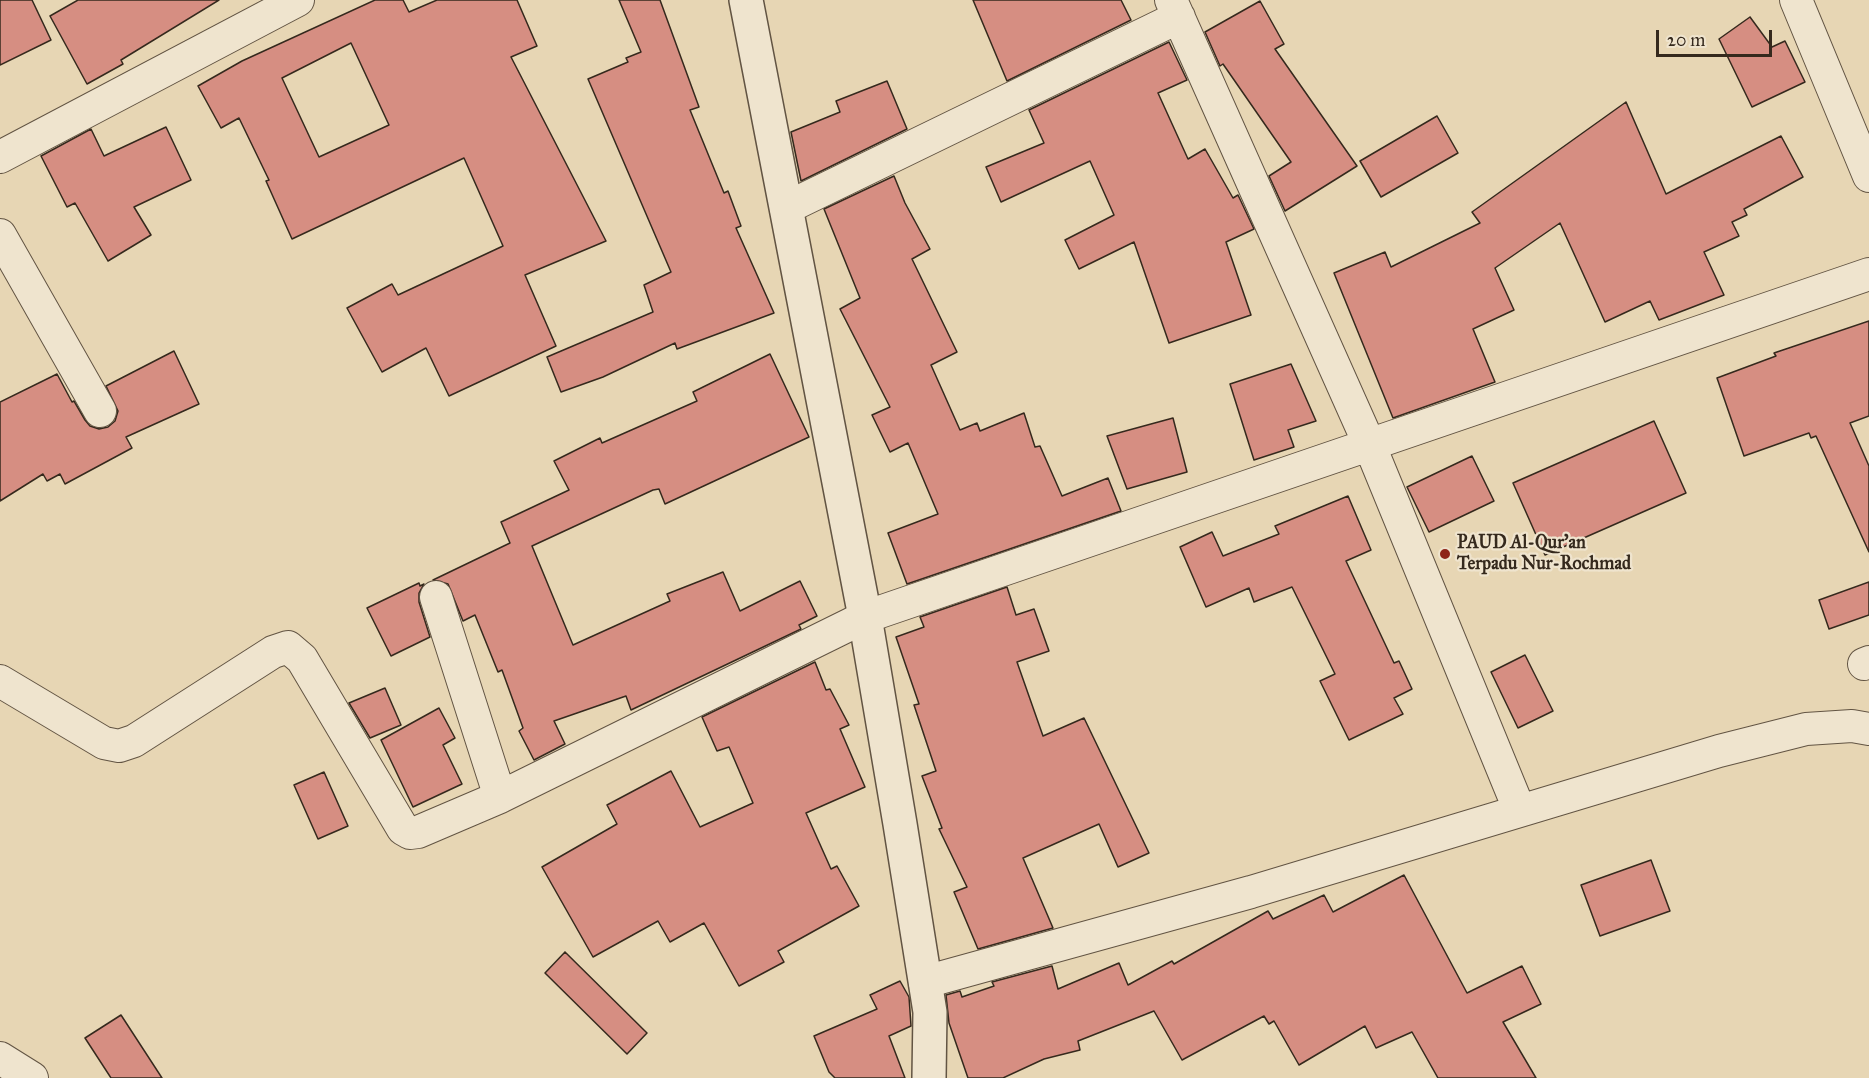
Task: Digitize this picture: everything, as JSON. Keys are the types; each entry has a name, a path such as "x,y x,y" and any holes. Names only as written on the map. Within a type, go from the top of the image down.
{"street":[{"path":"0,157 298,0"},
{"path":"746,0 865,617 930,1012 929,1078"},
{"path":"1796,0 1869,176"},
{"path":"786,208 1175,8 1370,446 1519,809"},
{"path":"0,236 100,411"},
{"path":"0,681 104,743 119,746 134,741 273,652 288,647 302,659 403,828 410,833 500,797 865,617 1869,274"},
{"path":"436,597 500,797"},
{"path":"925,982 1251,892 1519,809 1719,751 1806,729 1852,726 1869,729"},
{"path":"0,1058 32,1078"}],"building":[{"path":"0,0 32,0 51,40 0,65"},
{"path":"78,0 219,0 121,60 123,64 87,84 50,16"},
{"path":"375,0 403,0 409,12 437,0 517,0 537,46 511,57 606,241 525,275 556,346 449,396 426,348 382,372 347,308 392,284 398,295 503,246 464,158 292,239 266,181 269,180 239,118 221,128 198,86 242,61","holes":["351,43 389,125 319,157 282,78"]},
{"path":"619,0 660,0 699,107 690,110 724,193 728,191 741,226 736,228 774,313 677,349 675,343 603,377 561,392 547,357 653,312 644,285 671,272 588,79 628,62 626,58 641,52"},
{"path":"973,0 1121,0 1131,20 1007,81"},
{"path":"1260,1 1284,44 1275,49 1357,166 1285,211 1269,176 1291,162 1223,64 1220,66 1205,32"},
{"path":"1750,17 1772,47 1785,41 1805,82 1752,107 1719,39"},
{"path":"1169,42 1187,80 1158,93 1188,159 1205,149 1233,198 1238,195 1254,229 1226,242 1251,315 1169,343 1134,242 1079,269 1065,240 1114,215 1090,161 1001,202 986,167 1044,143 1029,110"},
{"path":"887,81 907,129 801,181 791,132 840,112 836,101"},
{"path":"1626,102 1666,194 1781,136 1803,177 1744,209 1747,215 1732,222 1739,236 1704,252 1724,295 1659,320 1650,301 1605,322 1560,223 1495,268 1514,310 1473,329 1495,382 1393,418 1334,273 1385,252 1391,267 1480,223 1472,212"},
{"path":"1437,116 1458,153 1381,197 1360,161"},
{"path":"166,127 191,180 134,207 151,235 108,261 75,203 67,207 41,156 91,129 104,156"},
{"path":"894,176 905,203 930,249 912,259 957,352 931,365 960,430 977,423 980,431 1024,413 1035,447 1040,446 1062,496 1108,478 1121,511 907,584 888,533 938,514 908,443 890,452 872,415 890,407 840,309 860,298 824,209"},
{"path":"1869,321 1869,416 1850,423 1869,466 1869,552 1816,436 1811,438 1809,433 1744,456 1717,378 1776,356 1774,353"},
{"path":"174,351 199,404 126,437 132,448 65,484 60,474 47,481 43,474 0,501 0,402 57,374 72,402 74,401 90,426 99,429 108,427 115,421 118,411 106,386"},
{"path":"770,354 809,437 665,504 659,489 653,490 532,546 573,645 670,601 667,594 723,572 740,611 800,581 817,616 799,625 801,629 631,710 626,696 554,721 565,744 534,760 519,731 523,728 502,670 498,672 475,615 463,621 448,584 433,580 510,543 501,522 569,490 554,461 600,438 602,443 697,401 693,392"},
{"path":"1291,364 1316,421 1288,430 1294,447 1254,460 1230,384"},
{"path":"1173,418 1187,472 1127,489 1107,436"},
{"path":"1654,421 1686,493 1545,555 1513,483"},
{"path":"1472,456 1494,501 1429,532 1407,487"},
{"path":"1348,496 1371,550 1346,561 1394,663 1399,661 1412,689 1394,698 1403,714 1349,740 1320,681 1335,674 1292,587 1254,602 1249,588 1206,607 1180,547 1212,532 1223,556 1279,534 1275,526"},
{"path":"1869,582 1869,615 1829,629 1819,600"},
{"path":"419,583 420,586 424,584 419,593 419,602 430,637 391,656 367,608"},
{"path":"1007,587 1016,615 1034,609 1049,651 1017,662 1043,736 1084,718 1149,853 1118,867 1099,824 1023,858 1053,928 978,949 954,892 967,887 939,829 942,828 922,776 936,771 914,705 919,704 896,637 924,627 920,617"},
{"path":"1525,655 1553,711 1518,728 1491,672"},
{"path":"815,662 826,690 830,689 849,725 840,729 865,787 806,813 831,869 837,866 859,906 778,951 784,962 739,986 704,923 670,942 658,921 593,957 542,867 617,824 607,805 671,771 700,827 753,803 729,747 717,751 702,717"},
{"path":"385,688 401,725 370,738 349,703"},
{"path":"439,708 455,738 443,745 462,784 413,807 381,740"},
{"path":"324,772 348,826 318,839 294,785"},
{"path":"1651,860 1670,911 1600,936 1581,885"},
{"path":"1404,875 1467,993 1522,966 1541,1004 1503,1022 1536,1078 1438,1078 1412,1032 1376,1048 1365,1026 1299,1065 1274,1021 1269,1024 1264,1016 1182,1060 1154,1011 1078,1041 1080,1050 1044,1059 1003,1078 968,1078 949,1023 946,995 960,991 962,997 994,986 992,982 1052,966 1058,989 1119,963 1128,985 1172,961 1174,964 1268,911 1273,919 1324,895 1333,912"},
{"path":"565,952 647,1033 627,1054 545,973"},
{"path":"900,981 909,997 911,1026 889,1036 905,1078 835,1078 829,1072 814,1036 877,1009 870,995"},
{"path":"121,1015 162,1078 111,1078 85,1038"}],"place":[{"name":"PAUD Al-Qur'an Terpadu Nur-Rochmad","path":"1445,554"}]}
